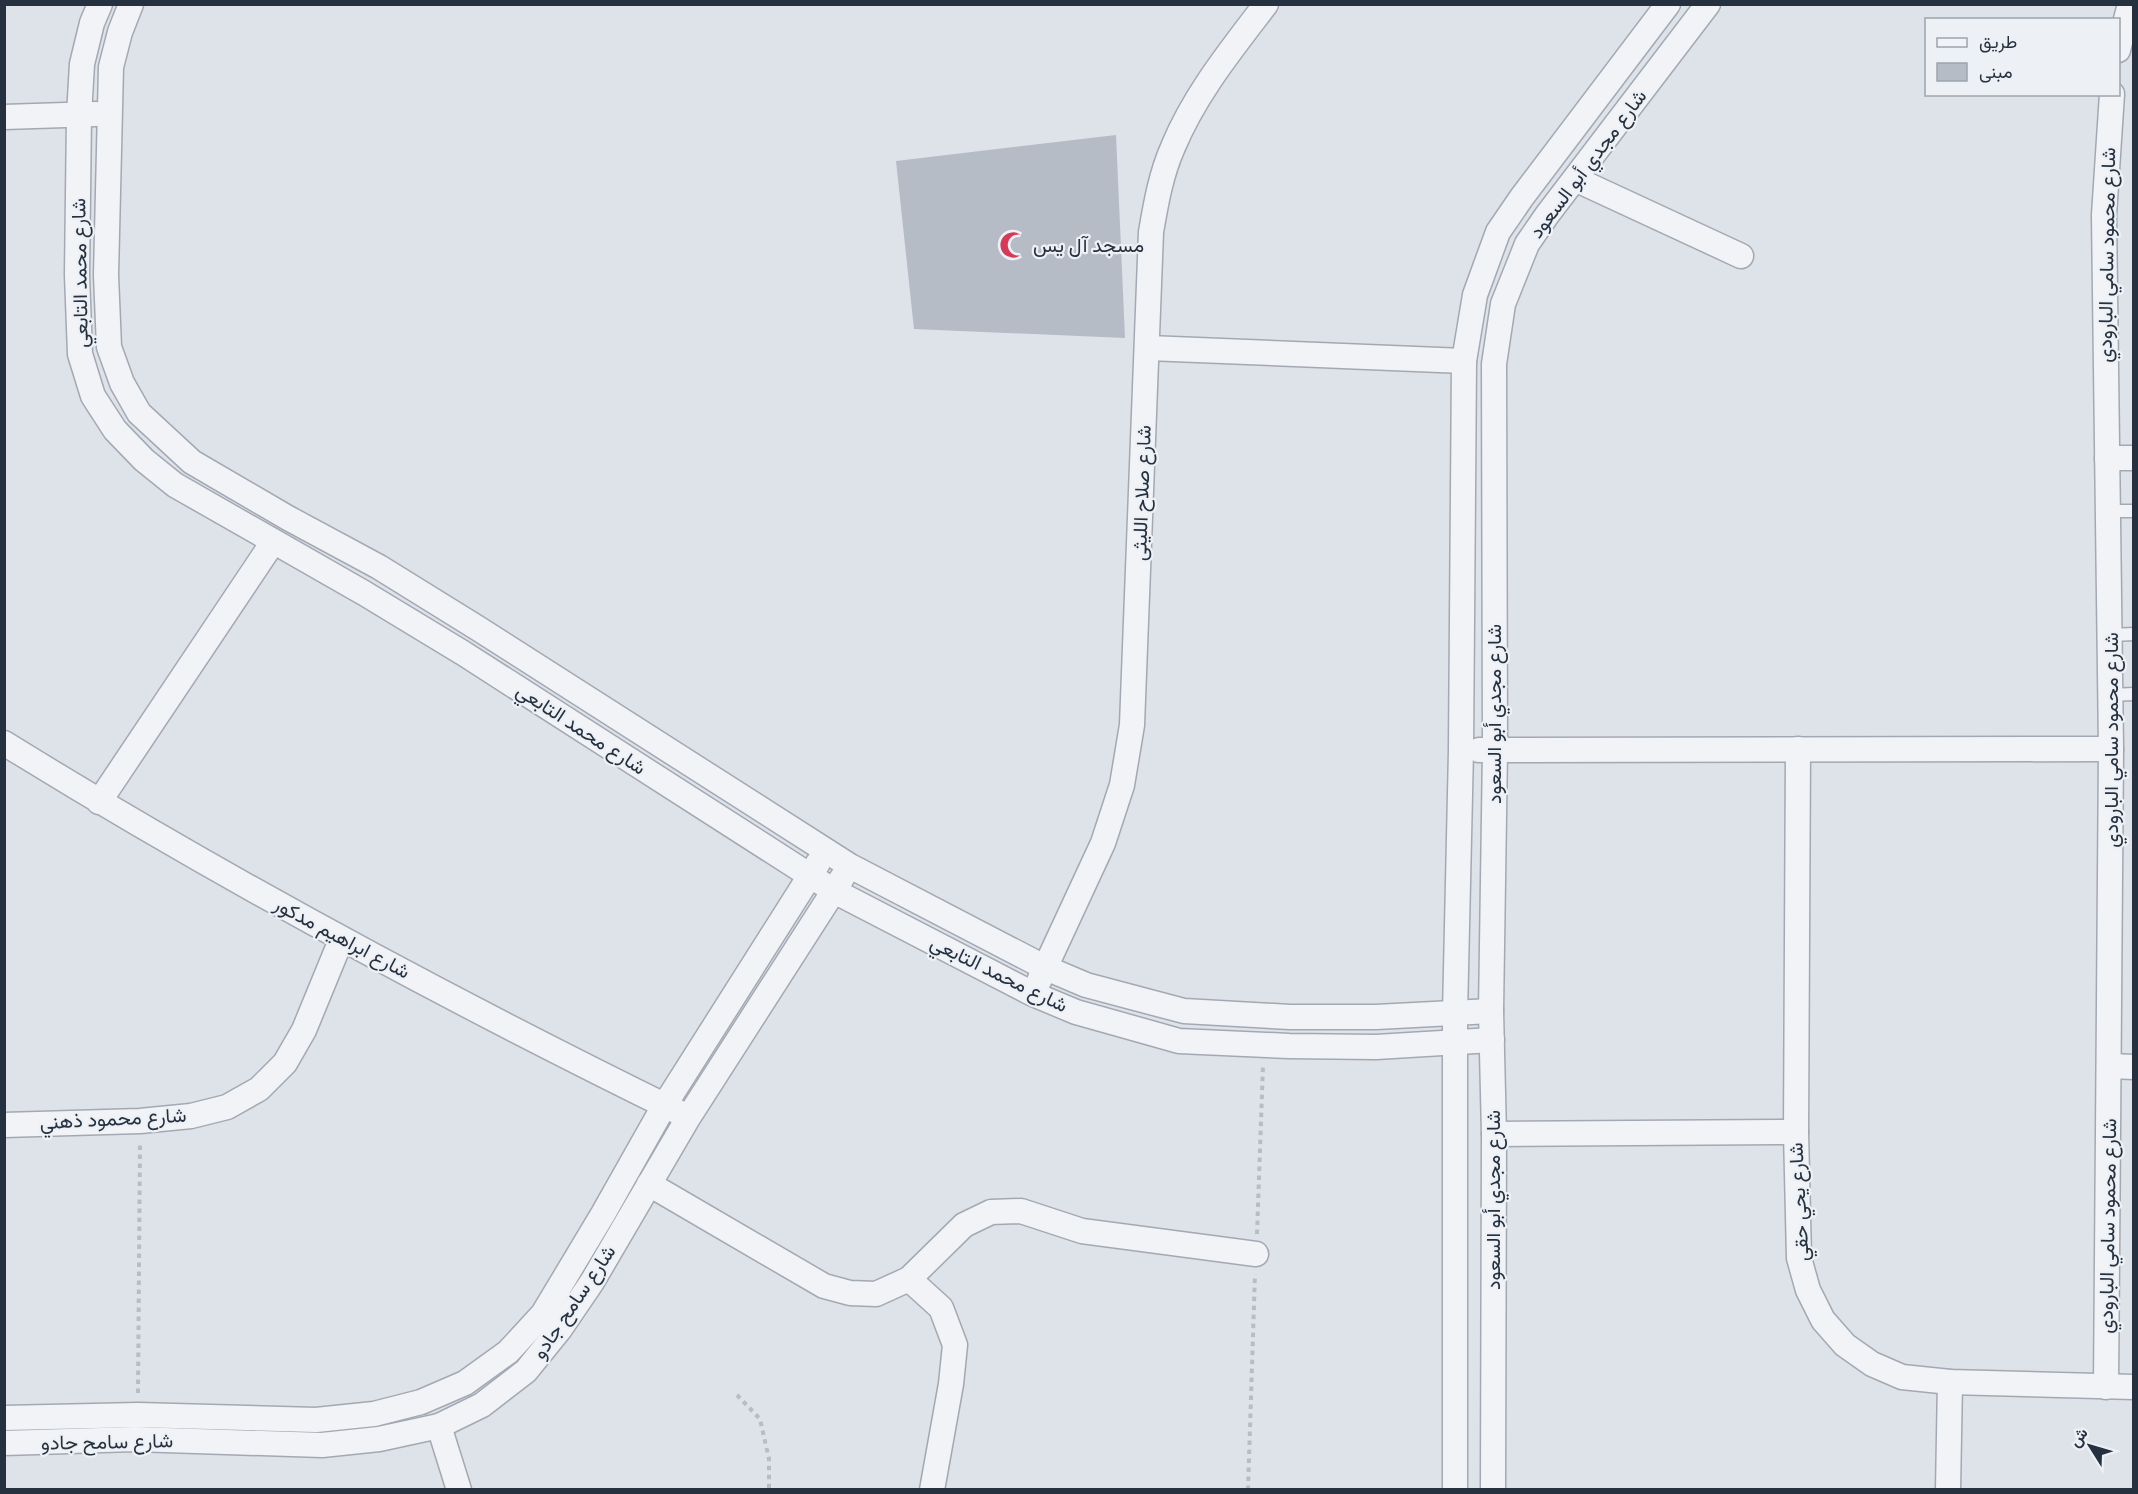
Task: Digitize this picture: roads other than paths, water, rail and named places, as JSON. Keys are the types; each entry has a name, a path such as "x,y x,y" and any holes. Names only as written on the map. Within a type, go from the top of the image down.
{"street":[{"name":"شارع محمد التابعي","path":"100,4 92,23 82,64 79,115 77,275 80,354 93,396 115,430 144,460 175,485 364,593 463,653 834,891 1033,994 1076,1012 1179,1041 1376,1047 1492,1040"},
{"name":"شارع محمد التابعي","path":"131,4 120,32 111,67 106,275 109,347 122,383 139,413 192,462 288,518 379,567 850,866 1046,968 1086,985 1184,1011 1290,1017 1376,1017 1491,1011"},
{"name":"شارع صلاح الليثى","path":"1033,994 1103,843 1122,786 1131,735 1151,232 1159,190 1172,148 1191,109 1214,72 1266,4"},
{"name":"شارع مجدي أبو السعود","path":"1455,1490 1455,1014 1461,750 1464,361 1475,295 1498,232 1668,4"},
{"name":"شارع مجدي أبو السعود","path":"1493,1490 1494,1134 1491,1011 1495,750 1494,364 1503,304 1527,244 1708,4"},
{"path":"2120,42 2130,4"},
{"name":"شارع محمود سامي البارودي","path":"2106,1387 2122,1066 2111,749 2122,694 2122,635 2109,511 2104,215 2112,96"},
{"path":"4,117 110,113"},
{"path":"1575,179 1742,256"},
{"path":"1148,348 1464,361"},
{"path":"2107,458 2133,458"},
{"path":"99,802 273,542"},
{"path":"364,593 379,567"},
{"name":"شارع ابراهيم مدكور","path":"4,743 99,802 341,940 688,1118"},
{"name":"شارع يحي حقي","path":"1798,749 1796,1132 1799,1258 1808,1290 1823,1320 1845,1345 1872,1364 1902,1377 1950,1382 2133,1387"},
{"path":"1461,750 2111,749"},
{"name":"شارع سامح جادو","path":"4,1418 138,1415 316,1420 374,1414 421,1402 465,1383 508,1352 543,1314 664,1106 826,851"},
{"name":"شارع سامح جادو","path":"4,1443 135,1439 322,1445 378,1439 439,1426 482,1405 526,1371 560,1329 592,1282 688,1118 850,866"},
{"name":"شارع محمود ذهني","path":"4,1125 140,1121 191,1116 227,1107 259,1089 285,1063 304,1030 341,940"},
{"path":"1494,1134 1796,1132"},
{"path":"649,1184 824,1286 850,1293 876,1294 909,1279 964,1225 991,1212 1021,1211 1082,1231 1256,1254"},
{"path":"909,1279 941,1308 955,1345 951,1384 932,1490"},
{"path":"1948,1490 1950,1382"},
{"path":"439,1426 459,1490"}],"lane":[{"path":"2109,511 2133,511"}],"place":[{"name":"مسجد آل يس","path":"1013,245"}]}
